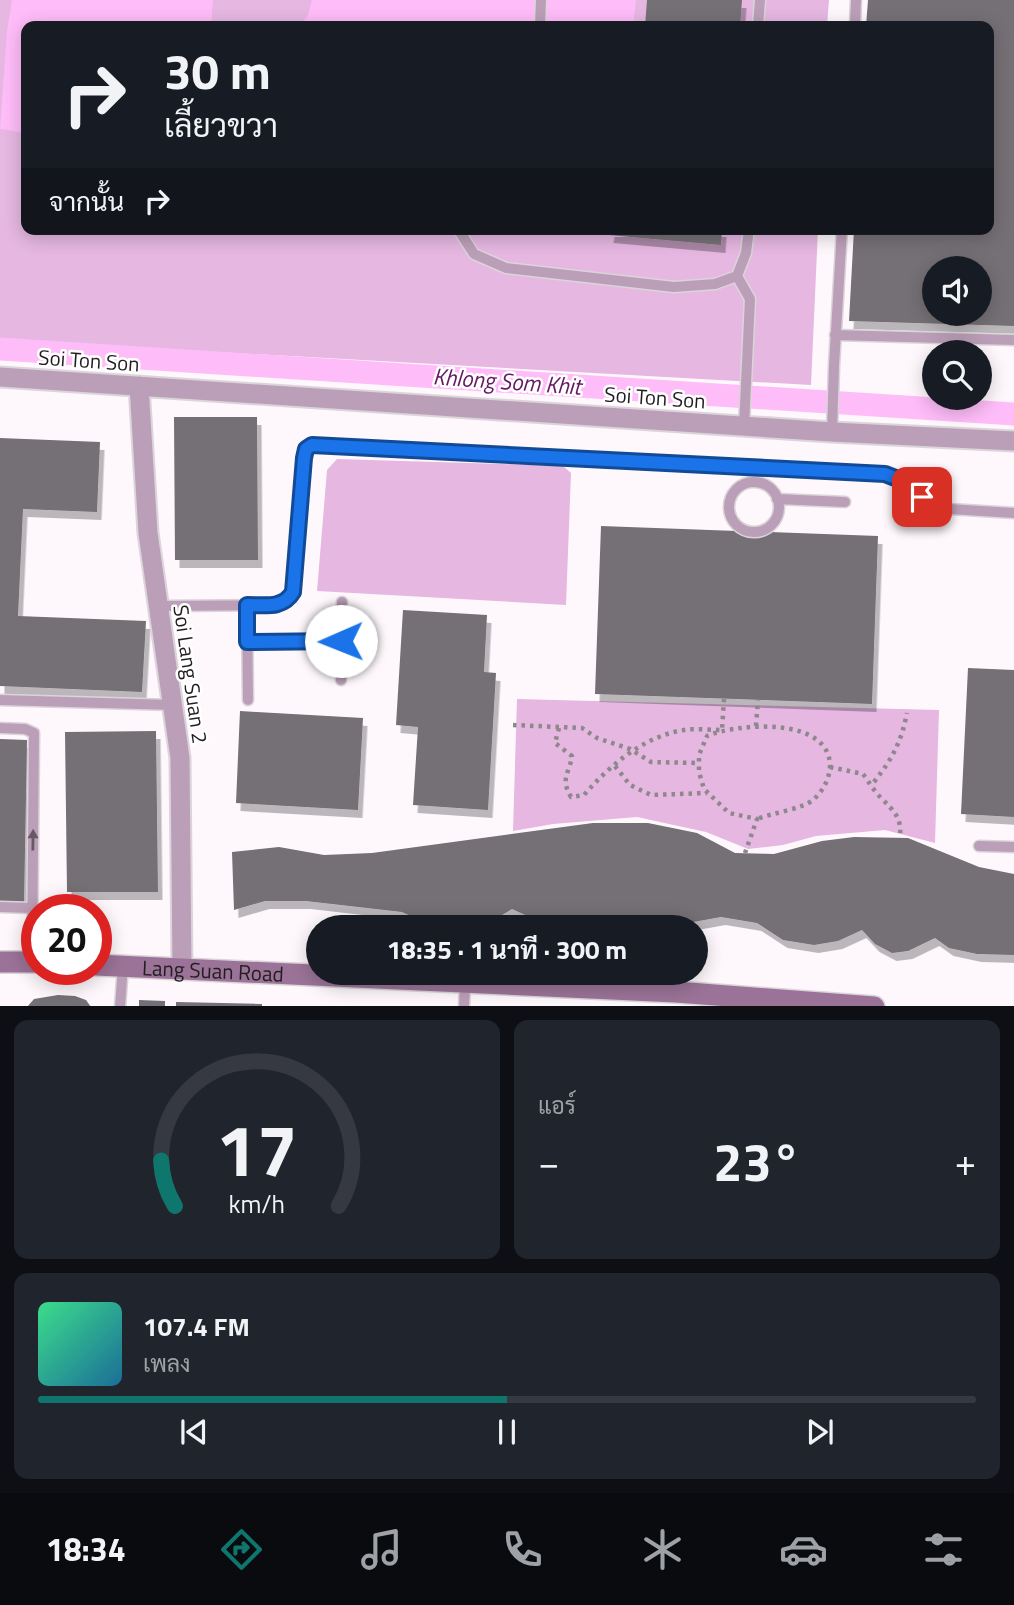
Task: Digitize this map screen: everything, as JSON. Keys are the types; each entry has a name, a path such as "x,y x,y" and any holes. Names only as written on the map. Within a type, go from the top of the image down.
{"street":[{"name":"Soi Ton Son","path":"0,377 832,432 1014,441"},
{"name":"Soi Lang Suan 2","path":"139,386 148,533 180,758 182,969"},
{"path":"0,962 21,962"},
{"name":"Lang Suan Road","path":"112,966 306,976"},
{"name":"Lang Suan Road","path":"492,985 676,992 861,1006"}],"lane":[{"path":"540,21 541,0"},
{"path":"758,21 760,0"},
{"path":"855,21 856,0"},
{"path":"462,235 474,254 506,268 674,287 715,284 737,276 746,253 748,235"},
{"path":"832,432 842,235"},
{"path":"737,276 750,299 744,425"},
{"path":"835,335 1014,340"},
{"path":"159,606 280,605 288,600 293,592 304,458 306,449 312,445 885,474 909,486 933,508 1014,513"},
{"path":"751,482 752,469"},
{"path":"751,482 767,486 777,499 777,515 767,528 751,531 737,525 729,511 732,495 737,488 751,482"},
{"path":"777,499 845,502"},
{"path":"341,680 342,602"},
{"path":"247,605 248,701"},
{"path":"247,642 341,641"},
{"path":"0,700 173,705"},
{"path":"0,728 25,729 34,733 32,894"},
{"path":"979,846 1014,847"},
{"path":"0,907 21,908"},
{"path":"120,1006 123,966"},
{"path":"464,1006 466,985"}],"path":[{"path":"722,730 724,699"},
{"path":"756,726 758,700"},
{"path":"874,782 892,759 907,713"},
{"path":"513,725 582,728 597,738 634,751 651,762 699,763"},
{"path":"559,728 555,743 572,756 570,768 565,775 565,786 571,797 584,795 603,774 634,751 663,735 685,729 722,730 756,726 810,735 825,748 830,767 829,779 812,801 757,819 729,813 704,789 699,763 699,755 707,736 722,730"},
{"path":"615,766 630,785 651,795 708,793"},
{"path":"830,767 863,774 897,813 901,826 900,837"},
{"path":"746,853 757,819"}],"shaded area":[{"path":"0,0 829,0 827,21 21,21 21,235 818,235 811,385 0,340"},
{"path":"12,0 213,0 211,21 21,21 21,132 0,129 7,31"},
{"path":"312,0 636,0 634,21 304,21"},
{"path":"337,459 563,466 571,473 566,605 317,591 327,470"},
{"path":"517,699 939,710 935,843 885,830 816,836 783,845 748,849 706,832 637,817 553,824 513,831"}],"building":[{"path":"647,0 742,0 740,21 645,21"},
{"path":"868,0 1014,0 1014,326 992,325 992,256 922,256 922,323 849,321 854,235 994,235 994,21 866,21"},
{"path":"609,235 722,235 721,245"},
{"path":"174,417 257,417 258,560 175,560"},
{"path":"0,438 100,442 97,512 23,509 18,616 146,621 142,692 0,686"},
{"path":"601,526 878,536 872,704 595,694"},
{"path":"403,610 487,615 484,672 496,673 488,810 413,805 418,727 396,725"},
{"path":"968,668 1014,670 1014,817 961,814"},
{"path":"240,711 363,718 358,810 236,803"},
{"path":"156,731 158,892 67,892 65,732"},
{"path":"0,739 27,740 24,894 21,894 21,904 0,903"},
{"path":"593,823 648,823 697,833 735,853 774,854 822,841 854,837 908,838 979,867 1014,874 1014,955 977,954 949,948 935,938 908,951 892,953 875,944 862,930 838,941 814,945 783,940 757,923 721,917 708,919 708,915 525,915 512,909 502,915 408,915 402,912 306,901 265,901 234,910 232,852 279,847 324,855 372,853"},
{"path":"58,995 75,996 86,1000 90,1006 28,1006 34,999"},
{"path":"139,1000 165,1001 165,1006 139,1006"},
{"path":"176,1002 262,1004 262,1006 176,1006"}],"waterway":[{"name":"Khlong Som Khit","path":"0,349 1014,414"}],"route":[{"path":"341,641 247,642 247,605 280,605 288,600 293,592 304,458 306,449 312,445 885,474 898,479 922,497"}]}
